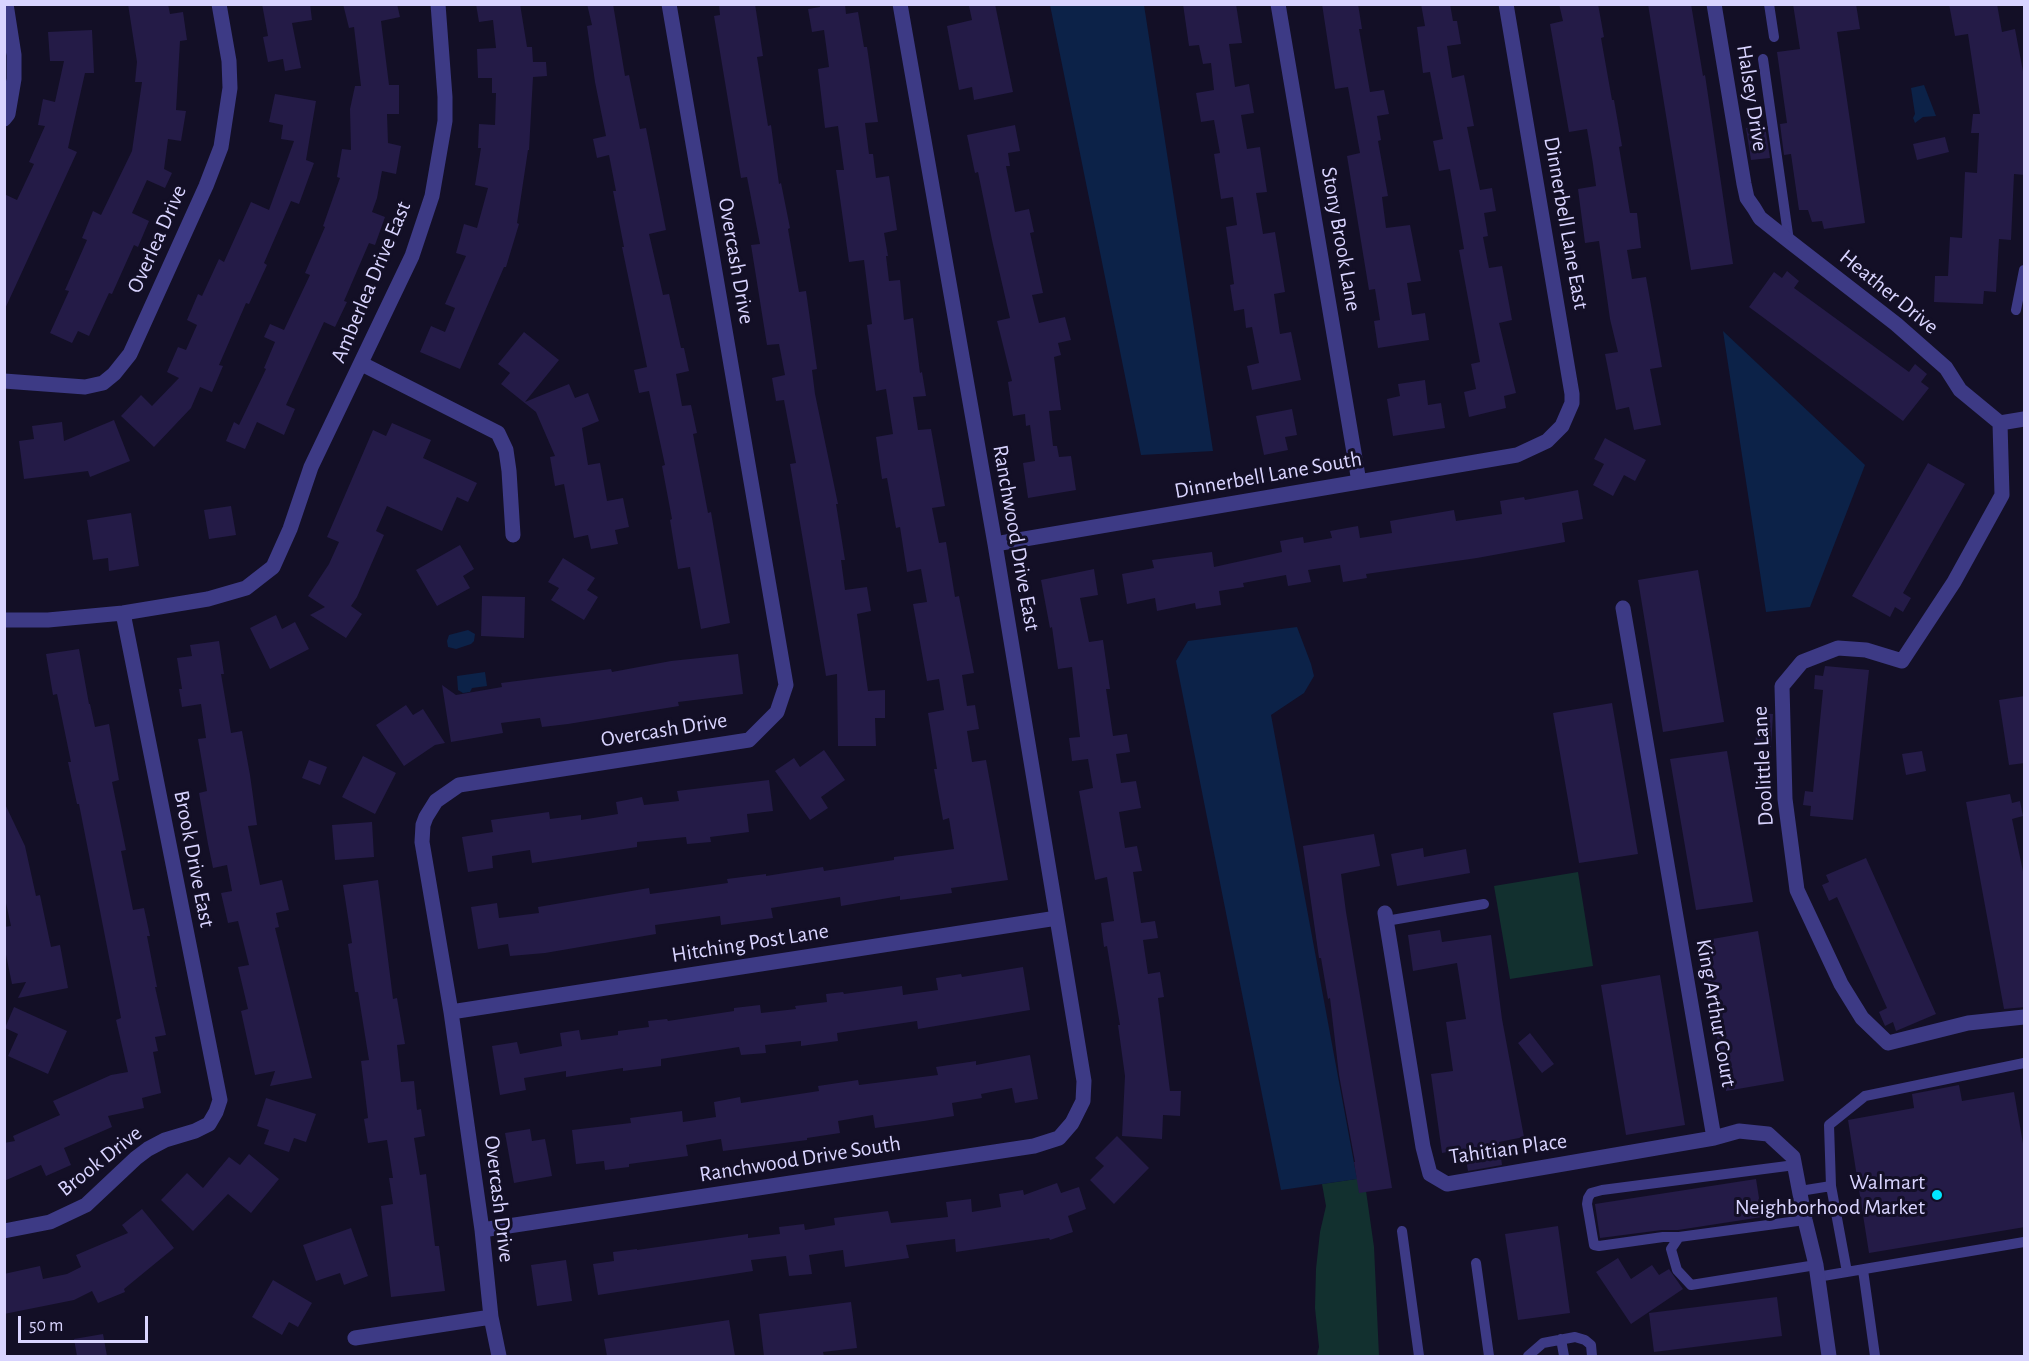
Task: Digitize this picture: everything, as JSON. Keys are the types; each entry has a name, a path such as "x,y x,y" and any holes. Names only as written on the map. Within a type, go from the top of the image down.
{"street":[{"path":"4,119 8,114 14,79 14,55 6,4"},
{"name":"Overlea Drive","path":"4,381 85,387 103,383 114,374 130,354 206,186 221,147 230,88 229,61 219,4"},
{"name":"Amberlea Drive East","path":"4,620 48,620 123,613 208,599 246,588 273,567 290,529 311,467 412,256 432,196 445,121 438,4"},
{"name":"Overcash Drive","path":"499,1356 491,1317 482,1230 451,1012 422,842 423,825 436,801 452,789 470,783 748,740 777,712 786,685 669,4"},
{"name":"Ranchwood Drive East","path":"900,4 995,544 1084,1081"},
{"name":"Stony Brook Lane","path":"1278,4 1359,482"},
{"name":"Dinnerbell Lane East","path":"1506,4 1572,394 1572,403 1562,426 1547,441"},
{"name":"Halsey Drive","path":"1714,4 1748,198"},
{"name":"Heather Drive","path":"1748,198 1760,218 1896,324 1947,368 1960,390 2000,423"},
{"path":"362,364 498,433 506,450 513,535"},
{"path":"2000,423 2025,419"},
{"name":"Doolittle Lane","path":"2000,423 2002,495 1954,582 1902,661 1866,650 1838,648 1803,662 1782,686 1785,799 1797,890 1841,984 1862,1018 1888,1043 1968,1023 2025,1017"},
{"name":"Dinnerbell Lane South","path":"995,544 1516,455 1547,441"},
{"name":"King Arthur Court","path":"1623,608 1714,1138"},
{"name":"Brook Drive East","path":"123,613 219,1094 216,1113"},
{"name":"Tahitian Place","path":"1385,917 1423,1147 1430,1174 1447,1184 1714,1138"},
{"name":"Hitching Post Lane","path":"451,1012 1057,918"},
{"name":"Ranchwood Drive South","path":"482,1230 1034,1146 1059,1138 1072,1123 1083,1101 1084,1081"},
{"name":"Brook Drive","path":"4,1231 50,1222 86,1205 148,1149 165,1140 209,1124 216,1113"},
{"path":"1714,1138 1739,1131 1768,1134 1794,1157 1816,1271 1829,1356"},
{"path":"355,1338 491,1317"}],"lane":[{"path":"1768,4 1774,37"},
{"path":"1763,59 1789,241"},
{"path":"2016,310 2025,270"},
{"path":"1385,917 1484,904"},
{"path":"1847,1272 1831,1186 1828,1125 1865,1096 2024,1064 2025,1075"},
{"path":"1794,1165 1591,1193 1587,1203 1594,1245 1663,1236 1679,1237 1805,1220"},
{"path":"1800,1191 1831,1186"},
{"path":"1401,1230 1419,1356"},
{"path":"1679,1237 1671,1249 1677,1270 1691,1285 1816,1271 1863,1270 2025,1242"},
{"path":"1476,1263 1489,1356"},
{"path":"1863,1270 1875,1356"},
{"path":"1528,1356 1543,1343 1575,1337 1591,1345 1592,1356"},
{"path":"1561,1339 1564,1356"}],"green space":[{"path":"1578,872 1593,966 1510,979 1494,886"},
{"path":"1356,1177 1365,1184 1374,1247 1379,1356 1317,1356 1319,1347 1315,1308 1316,1269 1320,1232 1326,1206 1322,1184 1356,1179"}],"water":[{"path":"1050,5 1144,5 1213,451 1141,455"},
{"path":"1924,85 1936,116 1923,117 1915,123 1911,88"},
{"path":"1723,331 1865,465 1810,607 1766,612"},
{"path":"1297,627 1314,676 1304,693 1271,715 1357,1179 1281,1190 1176,661 1188,641"},
{"path":"468,630 475,634 471,644 456,649 448,647 449,635"},
{"path":"485,672 487,686 472,688 470,692 463,693 458,690 457,676"}],"building":[{"path":"128,4 168,4 170,14 183,12 187,40 180,41 176,110 186,111 181,141 168,139 164,169 172,173 165,188 147,180 132,213 149,221 138,247 134,245 112,294 109,293 89,336 78,331 72,343 50,333 69,291 65,290 87,240 82,238 93,211 101,215 132,151 142,82 135,82 137,62"},
{"path":"262,4 310,4 312,20 292,23 301,68 285,71 283,59 268,62 263,37 268,36"},
{"path":"343,4 397,4 400,17 381,21 389,85 399,85 399,114 387,114 388,143 401,146 396,174 382,171 372,212 385,217 375,245 369,243 335,327 324,322 286,405 295,409 284,435 257,422 245,449 226,441 234,422 239,425 266,369 264,368 275,342 264,337 270,324 284,330 310,275 305,273 325,227 323,226 340,178 337,177 342,149 351,150 350,109 355,86 361,86 354,27 349,28"},
{"path":"476,4 520,4 527,47 532,47 533,62 546,62 547,76 533,77 529,150 517,223 519,224 506,267 504,267 460,369 420,352 431,326 445,332 455,308 445,304 466,256 456,253 464,224 477,228 488,188 475,185 481,148 478,148 479,124 495,125 496,93 492,93 492,78 478,78 477,49 496,48 493,20 479,22"},
{"path":"587,4 613,4 625,76 629,75 640,129 646,128 666,230 649,234 663,295 669,294 681,348 684,348 689,371 676,374 682,406 691,405 697,433 693,434 708,513 711,512 730,623 701,629 690,567 678,569 662,466 665,465 649,391 639,393 634,370 647,367 622,247 624,247 613,191 616,191 609,155 597,158 593,139 606,136 595,82 587,26 592,25"},
{"path":"719,4 755,4 763,56 757,57 768,126 771,125 779,184 781,183 790,228 788,229 799,292 806,291 817,369 812,370 815,394 838,504 836,504 845,560 841,560 845,590 867,587 871,611 857,614 868,691 885,690 885,718 875,718 876,746 838,746 837,674 826,676 790,464 796,463 784,400 776,401 772,378 785,375 779,344 767,345 751,245 760,244 747,177 741,178 714,16 720,15"},
{"path":"820,4 845,4 846,14 858,12 864,47 867,47 878,122 865,123 869,154 873,154 876,178 889,176 897,230 884,233 889,281 900,280 904,320 913,318 920,373 922,372 926,396 913,397 918,430 931,429 945,506 932,508 939,543 946,542 955,597 959,596 974,673 962,675 967,706 975,705 979,729 967,731 972,762 986,760 1008,880 951,888 952,893 900,900 900,896 841,906 840,897 771,908 773,918 721,925 720,916 655,925 656,934 545,953 510,956 508,944 478,949 471,907 497,903 499,918 539,913 538,907 649,888 650,894 728,883 727,879 766,874 766,876 823,867 824,871 894,860 894,857 954,849 949,818 943,820 934,769 937,769 928,713 944,710 939,679 927,681 913,604 927,602 921,569 907,572 900,527 896,528 887,478 882,479 876,437 893,434 886,389 876,391 867,325 872,324 864,260 849,262 836,170 844,170 838,126 825,128 818,69 829,67 824,30 812,32 808,9 820,7"},
{"path":"995,4 1013,92 974,100 972,87 959,90 947,26 972,20 969,6"},
{"path":"1183,4 1236,4 1242,43 1229,44 1235,87 1249,84 1254,113 1241,115 1247,149 1260,147 1267,192 1256,193 1263,234 1275,232 1285,292 1274,294 1280,334 1291,332 1301,380 1252,390 1247,366 1259,363 1252,327 1246,328 1244,309 1234,311 1230,285 1234,284 1226,227 1237,225 1233,197 1221,199 1214,154 1220,153 1214,120 1201,122 1196,93 1214,90 1211,63 1203,64 1199,45 1189,46"},
{"path":"1322,4 1358,4 1362,29 1359,29 1370,92 1384,90 1389,114 1377,116 1381,140 1378,141 1388,196 1382,197 1386,228 1410,225 1421,281 1407,283 1412,315 1425,313 1429,340 1378,348 1374,321 1380,320 1375,289 1369,290 1347,156 1360,153 1348,87 1335,89"},
{"path":"1421,4 1450,4 1453,21 1457,21 1461,44 1447,46 1452,78 1464,75 1474,126 1467,127 1480,190 1492,188 1496,211 1484,213 1488,236 1483,237 1489,268 1502,266 1512,320 1499,323 1516,393 1504,396 1506,408 1469,417 1464,392 1476,389 1471,364 1480,362 1459,250 1464,249 1450,169 1439,171 1433,141 1443,139 1430,72 1423,73 1417,27 1425,26"},
{"path":"1559,4 1598,4 1604,37 1601,38 1622,146 1619,147 1630,213 1637,213 1641,248 1627,250 1632,279 1646,277 1662,367 1650,369 1661,425 1634,430 1629,407 1616,410 1605,354 1618,352 1610,319 1599,241 1585,243 1578,189 1596,186 1593,164 1587,129 1569,132 1550,24 1563,21"},
{"path":"1648,4 1691,4 1703,76 1705,75 1733,264 1691,270"},
{"path":"1793,4 1856,4 1860,29 1837,32 1865,223 1824,229 1822,221 1812,222 1808,210 1799,210 1791,154 1784,155 1780,124 1787,123 1777,52 1800,49"},
{"path":"1949,4 1997,4 2002,32 2015,29 2025,82 2025,175 2014,174 2011,240 1999,239 1996,292 1984,291 1983,304 1934,302 1935,276 1948,276 1950,237 1962,238 1965,172 1977,173 1979,133 1971,133 1973,114 1980,114 1968,34 1955,36"},
{"path":"92,30 94,73 85,73 68,148 77,152 4,311 4,194 17,200 34,164 29,162 45,126 38,125 43,99 55,102 64,61 50,61 48,32"},
{"path":"275,94 316,101 306,160 314,163 299,204 291,201 264,263 267,265 249,304 246,303 219,365 223,366 212,392 200,387 191,408 154,447 121,416 141,395 152,406 179,378 167,372 178,347 186,350 197,325 187,320 198,294 202,296 219,259 224,262 251,202 269,210 294,141 281,139 283,125 269,122"},
{"path":"1015,125 1020,151 1008,153 1010,166 1006,166 1015,212 1029,209 1034,232 1030,233 1043,293 1032,295 1039,323 1065,317 1071,340 1058,343 1061,355 1054,357 1061,410 1049,411 1053,446 1057,446 1059,457 1071,456 1076,490 1028,498 1023,463 1035,461 1030,425 1026,426 1025,414 1013,416 1008,382 1012,381 997,321 1010,318 978,172 975,173 967,135"},
{"path":"1765,126 1770,158 1751,160 1746,128"},
{"path":"1945,137 1949,152 1917,160 1913,144"},
{"path":"1787,271 1799,281 1794,288 1909,372 1915,364 1927,374 1921,382 1929,388 1903,421 1749,307 1774,272 1782,278"},
{"path":"524,332 559,360 525,402 569,384 575,398 588,393 599,421 582,428 588,465 600,463 607,501 623,498 629,527 615,530 618,544 591,549 588,535 574,538 564,484 555,486 550,457 555,456 536,412 501,384 510,373 498,364"},
{"path":"1425,380 1428,405 1441,403 1445,428 1393,436 1387,399 1400,396 1398,384"},
{"path":"1292,409 1297,435 1285,437 1288,450 1264,455 1256,416"},
{"path":"114,420 130,461 90,477 88,471 24,479 19,441 34,439 32,426 62,422 64,441"},
{"path":"392,423 431,440 423,458 477,483 468,502 457,497 442,531 387,506 376,531 384,535 351,606 362,614 346,638 310,615 325,607 308,596 329,564 339,542 327,537 373,430 386,436"},
{"path":"1605,438 1646,460 1635,481 1624,475 1613,496 1593,485 1604,464 1594,459"},
{"path":"1928,463 1965,484 1903,593 1911,598 1903,612 1895,607 1890,617 1852,596"},
{"path":"1578,490 1583,519 1562,523 1565,542 1477,558 1366,574 1367,578 1343,582 1340,565 1308,570 1311,582 1288,586 1286,575 1243,583 1244,587 1219,591 1221,605 1196,609 1195,603 1157,611 1155,598 1127,604 1122,574 1154,568 1152,560 1212,552 1214,567 1282,552 1280,541 1303,537 1304,543 1332,538 1330,531 1358,526 1360,538 1392,533 1390,521 1454,510 1456,521 1502,514 1500,501 1524,497 1525,500"},
{"path":"231,506 236,535 209,539 204,510"},
{"path":"131,513 139,566 109,571 108,558 93,560 87,520"},
{"path":"460,545 474,569 463,576 470,588 437,606 416,570"},
{"path":"563,558 595,578 587,590 598,597 584,620 551,600 559,588 548,582"},
{"path":"1094,569 1098,595 1080,598 1089,642 1103,640 1110,689 1106,689 1113,736 1127,734 1130,752 1116,754 1121,783 1136,781 1141,808 1119,812 1125,848 1137,846 1142,871 1133,872 1141,923 1155,921 1158,938 1143,940 1148,974 1160,972 1164,997 1158,998 1170,1091 1181,1091 1180,1116 1163,1115 1162,1139 1122,1136 1125,1076 1118,1025 1120,1025 1101,923 1114,921 1107,877 1095,880 1079,791 1093,788 1088,759 1072,761 1069,738 1080,737 1072,667 1058,669 1052,627 1050,628 1041,580"},
{"path":"1698,570 1724,722 1663,732 1638,580"},
{"path":"482,596 525,597 524,638 481,636"},
{"path":"276,615 282,629 295,622 309,649 270,669 250,628"},
{"path":"219,641 224,674 221,674 231,733 242,731 250,775 257,825 248,826 260,885 282,880 289,910 276,913 279,927 275,928 312,1078 270,1086 275,1071 255,1075 241,1011 248,1009 238,967 249,965 238,921 228,923 221,893 232,891 227,865 213,868 208,844 199,793 207,791 198,739 206,738 201,704 182,707 179,689 182,689 177,658 192,656 190,645"},
{"path":"79,649 95,727 109,724 119,780 112,782 126,850 121,851 133,910 144,908 150,936 147,936 157,987 155,987 166,1035 155,1037 158,1051 153,1052 161,1093 142,1098 144,1108 108,1116 112,1127 64,1148 71,1165 46,1176 41,1165 4,1181 4,1143 15,1141 13,1136 60,1115 53,1101 111,1075 128,1072 116,1020 121,1018 79,804 77,804 68,762 71,762 57,694 53,695 46,654"},
{"path":"738,654 743,694 678,702 679,706 568,724 542,727 540,718 501,723 503,733 451,742 442,685 456,695 502,687 501,683 611,669 612,672 671,661"},
{"path":"1825,666 1869,670 1853,820 1810,816 1811,806 1803,805 1805,791 1813,792 1823,690 1814,689 1815,675 1823,676"},
{"path":"2025,696 2025,763 2009,765 1999,700"},
{"path":"1612,703 1638,854 1579,863 1553,713"},
{"path":"406,705 413,715 423,709 445,743 435,745 404,766 376,725"},
{"path":"1758,713 1773,714 1771,747 1755,746"},
{"path":"824,750 845,780 821,797 828,808 810,820 775,771 794,758 800,767"},
{"path":"1727,751 1753,902 1696,910 1670,759"},
{"path":"1922,751 1926,771 1906,775 1902,754"},
{"path":"363,756 396,773 375,814 342,797"},
{"path":"309,760 327,767 320,785 302,778"},
{"path":"769,780 773,811 747,814 749,832 710,837 711,842 687,844 686,837 637,842 637,847 532,863 530,850 492,856 493,868 468,872 462,837 493,832 491,820 549,812 550,819 581,815 581,820 618,814 616,802 642,797 644,805 679,801 677,791"},
{"path":"2010,794 2012,803 2020,801 2023,816 2012,819 2025,881 2025,1007 2004,1009 1966,802"},
{"path":"4,802 25,846 36,896 40,895 51,947 60,945 68,988 18,998 26,982 12,984 4,945 4,927 11,926 4,894"},
{"path":"372,822 374,857 335,860 332,825"},
{"path":"1374,834 1380,866 1341,874 1392,1188 1359,1193 1339,1075 1330,998 1328,999 1321,958 1319,958 1303,846"},
{"path":"1423,848 1424,857 1466,849 1470,873 1397,886 1391,854"},
{"path":"1866,858 1936,1014 1896,1031 1893,1022 1885,1026 1879,1012 1887,1008 1837,897 1829,901 1822,885 1829,882 1826,875"},
{"path":"378,880 393,999 397,998 405,1044 397,1045 401,1082 414,1081 417,1110 421,1109 425,1136 414,1138 420,1175 426,1174 435,1246 439,1246 445,1291 391,1297 381,1206 393,1204 389,1178 393,1178 387,1140 368,1143 364,1119 368,1118 361,1061 369,1060 358,992 355,992 348,944 352,943 343,885"},
{"path":"1440,930 1442,942 1491,935 1502,1019 1524,1137 1499,1142 1502,1165 1468,1171 1464,1149 1442,1153 1431,1074 1453,1071 1446,1022 1466,1019 1457,963 1413,971 1408,935"},
{"path":"1758,931 1784,1081 1726,1091 1701,941"},
{"path":"1023,967 1030,1010 918,1029 917,1021 837,1033 838,1041 801,1046 801,1041 765,1045 766,1053 741,1055 739,1047 661,1059 661,1066 623,1071 623,1068 566,1077 566,1071 524,1078 526,1090 500,1095 492,1046 517,1042 520,1054 562,1046 560,1033 579,1030 581,1040 618,1035 618,1031 649,1027 648,1021 667,1019 668,1021 760,1005 761,1013 796,1009 795,1006 827,1002 826,994 843,992 844,994 902,986 903,995 938,990 936,978 961,974 962,977"},
{"path":"1660,975 1685,1125 1626,1135 1601,985"},
{"path":"14,1007 67,1031 48,1074 8,1056 18,1034 5,1028"},
{"path":"1530,1033 1554,1064 1542,1073 1518,1043"},
{"path":"1030,1055 1038,1099 1015,1103 1012,1088 981,1094 982,1098 952,1103 954,1116 875,1128 873,1115 838,1121 840,1133 807,1138 807,1140 723,1151 721,1139 686,1145 688,1156 629,1164 629,1167 605,1170 604,1161 576,1164 572,1130 631,1123 630,1118 682,1111 683,1122 716,1117 714,1102 740,1097 741,1103 819,1091 818,1086 858,1080 859,1085 938,1075 936,1067 976,1061 976,1065"},
{"path":"1959,1085 1962,1101 2014,1092 2025,1155 2025,1227 1869,1253 1848,1120 1914,1108 1912,1094"},
{"path":"266,1098 316,1114 306,1142 294,1138 289,1152 264,1144 269,1130 257,1126"},
{"path":"530,1129 532,1141 545,1139 552,1176 514,1183 505,1133"},
{"path":"1117,1136 1149,1168 1114,1204 1090,1180 1104,1166 1095,1158"},
{"path":"249,1154 279,1179 251,1213 228,1194 193,1231 161,1200 187,1173 203,1188 229,1157 240,1165"},
{"path":"1756,1179 1762,1217 1678,1230 1600,1238 1595,1204"},
{"path":"1057,1183 1061,1193 1079,1187 1086,1209 1068,1216 1073,1232 1050,1240 1049,1238 956,1252 955,1239 906,1245 909,1258 845,1267 843,1250 809,1255 812,1274 789,1276 786,1256 751,1260 753,1271 598,1295 593,1264 614,1261 613,1252 748,1234 748,1238 780,1234 779,1227 804,1224 805,1230 835,1225 834,1218 888,1211 891,1223 948,1217 946,1202 971,1199 972,1212 1001,1207 999,1194 1023,1190 1024,1195"},
{"path":"142,1209 174,1248 124,1289 125,1292 98,1303 92,1291 74,1300 4,1314 4,1274 40,1266 43,1279 67,1274 81,1267 76,1255 128,1233 122,1225"},
{"path":"1558,1226 1570,1313 1518,1320 1505,1234"},
{"path":"351,1228 368,1276 344,1285 340,1273 316,1281 303,1245"},
{"path":"1618,1258 1631,1279 1652,1265 1659,1275 1669,1269 1683,1289 1631,1324 1596,1272"},
{"path":"566,1260 572,1301 537,1306 531,1265"},
{"path":"273,1280 312,1303 298,1327 289,1322 282,1335 252,1317"},
{"path":"1777,1297 1782,1336 1654,1352 1649,1313"},
{"path":"851,1302 857,1348 823,1352 824,1356 764,1356 759,1314"},
{"path":"729,1320 735,1356 607,1356 604,1339"},
{"path":"103,1334 107,1356 77,1356 74,1339"}],"place":[{"name":"Walmart Neighborhood Market","path":"1937,1195"}]}
